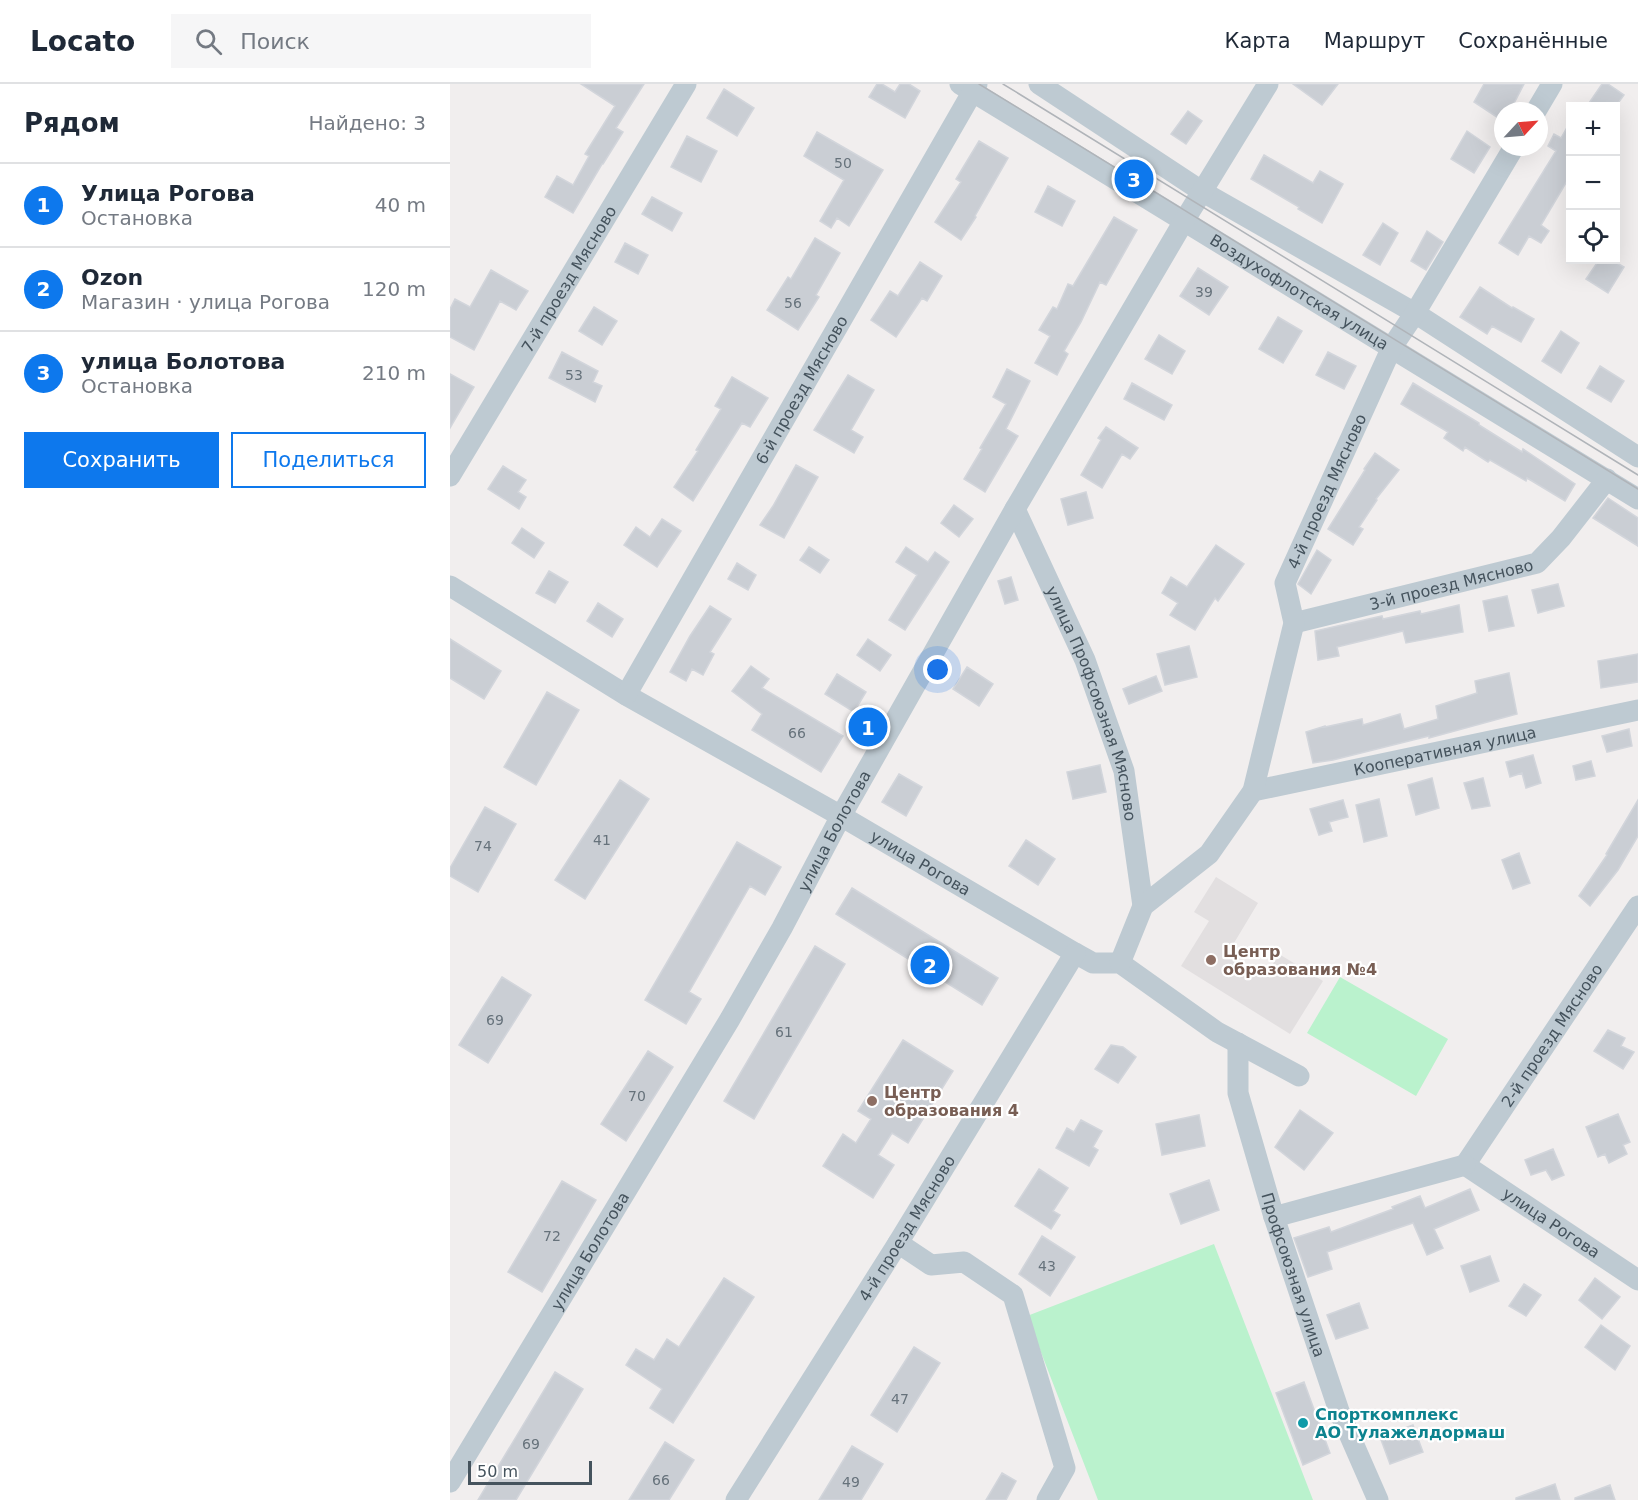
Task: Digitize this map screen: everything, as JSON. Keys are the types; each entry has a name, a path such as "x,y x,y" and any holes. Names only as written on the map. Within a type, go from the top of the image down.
{"street":[{"name":"7-й проезд Мясново","path":"450,476 686,84"},
{"path":"1039,84 1203,192 1415,313 1635,449"},
{"name":"улица Болотова","path":"450,1482 730,1019 782,928 841,816 1015,509 1184,221 1268,84"},
{"path":"1541,102 1552,84"},
{"name":"Воздухофлотская улица","path":"970,87 1638,499"},
{"name":"6-й проезд Мясново","path":"626,695 970,87"},
{"name":"4-й проезд Мясново","path":"1120,963 1143,906 1209,854 1253,791 1294,623 1285,583 1392,347 1415,313 1509,156"},
{"name":"3-й проезд Мясново","path":"1294,623 1537,563 1561,538 1607,479"},
{"name":"улица Профсоюзная Мясново","path":"1015,509 1084,660 1124,771 1143,906"},
{"name":"улица Рогова","path":"450,586 626,695 841,816 1075,953 1093,963 1120,963"},
{"name":"Кооперативная улица","path":"1253,791 1638,710"},
{"name":"2-й проезд Мясново","path":"1465,1165 1638,906"},
{"name":"4-й проезд Мясново","path":"736,1500 898,1244 1075,953"},
{"path":"1120,963 1217,1032 1299,1076"},
{"name":"Профсоюзная улица","path":"1238,1043 1238,1093 1274,1217 1339,1411 1378,1500"},
{"path":"1274,1217 1465,1165"},
{"name":"улица Рогова","path":"1465,1165 1638,1280"},
{"path":"898,1244 931,1265 964,1262 1013,1295 1065,1468 1047,1500"}],"shaded area":[{"name":"Центр образования №4","path":"1216,877 1258,903 1228,953 1265,977 1279,954 1323,981 1290,1034 1181,966 1209,921 1194,912"}],"green space":[{"path":"1340,977 1448,1039 1416,1096 1307,1033"},
{"path":"1214,1244 1313,1500 1098,1500 1027,1316"}],"building":[{"path":"581,84 644,84 616,128 623,132 573,213 545,197 557,176 573,185 589,156 585,154 615,106"},
{"path":"877,84 882,84 895,92 900,84 909,84 920,91 905,118 869,97"},
{"path":"1293,84 1338,84 1322,105"},
{"path":"1484,84 1524,84 1515,102 1494,102 1494,115 1474,102"},
{"path":"1602,84 1608,84 1624,95 1619,102 1590,102"},
{"path":"724,89 754,108 737,136 707,118"},
{"path":"1188,111 1202,121 1186,144 1171,134"},
{"path":"1566,129 1566,183 1541,225 1549,231 1541,243 1529,236 1518,255 1499,243 1556,151 1548,146 1554,134 1561,138"},
{"path":"1467,131 1490,147 1474,173 1451,159"},
{"path":"817,132 883,170 849,226 837,218 831,228 820,221 844,180 804,156"},
{"path":"687,136 717,151 701,182 671,167"},
{"path":"979,141 1008,158 961,240 935,222 961,182 956,179"},
{"path":"1264,155 1313,183 1320,171 1343,184 1322,223 1251,179"},
{"path":"1048,186 1075,201 1062,226 1035,212"},
{"path":"652,197 682,213 672,231 642,214"},
{"path":"1114,217 1137,230 1106,285 1100,282 1064,351 1068,354 1057,375 1035,363 1050,336 1039,330 1053,307 1057,309 1068,284 1073,286"},
{"path":"1383,223 1398,233 1380,265 1363,255"},
{"path":"1427,231 1443,242 1426,270 1411,261"},
{"path":"815,238 840,253 816,295 819,297 798,330 767,310 788,277 791,279"},
{"path":"625,243 648,255 638,274 615,262"},
{"path":"920,262 942,276 927,301 922,298 896,337 871,320 890,291 898,296"},
{"path":"1596,264 1619,264 1624,267 1608,293 1586,279"},
{"path":"1198,268 1228,287 1209,315 1180,296"},
{"path":"491,270 528,291 516,310 500,301 474,350 450,337 450,309 455,299 470,307"},
{"path":"1480,287 1534,319 1521,342 1492,326 1487,334 1460,317"},
{"path":"594,307 617,321 602,345 579,331"},
{"path":"1278,317 1302,331 1283,363 1259,349"},
{"path":"1561,331 1579,343 1561,373 1542,361"},
{"path":"1159,335 1185,351 1172,374 1145,359"},
{"path":"562,352 598,371 593,382 602,386 595,402 549,378"},
{"path":"1328,352 1356,366 1344,389 1316,375"},
{"path":"1600,366 1624,381 1611,402 1587,388"},
{"path":"1007,369 1030,381 1006,429 1018,436 985,492 964,479 1006,404 993,397"},
{"path":"450,374 474,387 450,428"},
{"path":"848,375 874,390 851,430 863,437 854,453 814,430"},
{"path":"732,377 768,398 750,427 742,423 693,501 674,487 698,451 696,450 721,409 715,406"},
{"path":"1132,383 1172,405 1164,420 1124,399"},
{"path":"1413,383 1522,452 1523,449 1575,484 1565,501 1527,478 1526,481 1490,460 1488,462 1465,447 1463,451 1444,438 1448,432 1401,404"},
{"path":"1106,427 1138,448 1130,459 1122,454 1102,488 1081,475 1101,440 1098,438"},
{"path":"1375,453 1399,470 1376,499 1359,527 1363,529 1353,545 1328,529"},
{"path":"796,465 818,477 784,538 760,525"},
{"path":"503,466 526,480 518,492 526,497 519,509 488,489"},
{"path":"1086,492 1093,518 1068,525 1061,499"},
{"path":"1608,498 1638,518 1638,546 1593,518"},
{"path":"954,505 973,519 959,537 941,523"},
{"path":"662,519 681,531 657,567 624,545 636,527 650,537"},
{"path":"522,528 544,543 534,558 512,543"},
{"path":"1216,545 1244,564 1218,601 1215,598 1195,630 1170,615 1178,603 1162,593 1171,577 1187,587"},
{"path":"809,547 829,560 820,573 800,560"},
{"path":"906,547 928,562 935,552 949,562 905,630 889,620 917,575 896,562"},
{"path":"1317,550 1331,560 1311,594 1298,584"},
{"path":"737,563 756,575 748,590 728,579"},
{"path":"549,571 568,582 555,603 536,593"},
{"path":"1011,577 1018,600 1005,604 998,581"},
{"path":"1558,584 1564,606 1538,613 1532,590"},
{"path":"1507,596 1514,626 1489,631 1483,601"},
{"path":"598,603 623,619 612,637 587,621"},
{"path":"1459,605 1463,632 1406,643 1403,631 1337,647 1339,656 1318,660 1315,631 1382,616 1383,619 1420,611 1421,614"},
{"path":"710,606 731,619 710,652 714,654 703,675 692,669 686,681 670,672"},
{"path":"450,639 501,671 484,699 450,678"},
{"path":"868,639 891,655 880,671 857,655"},
{"path":"1189,646 1197,677 1165,685 1157,654"},
{"path":"1638,654 1638,682 1601,688 1598,661"},
{"path":"751,666 769,679 762,688 843,736 821,772 752,730 762,714 732,691"},
{"path":"967,667 993,684 979,706 953,689"},
{"path":"1509,673 1517,714 1429,738 1429,736 1313,763 1306,732 1362,719 1363,725 1400,714 1404,729 1438,719 1436,706 1477,693 1475,681"},
{"path":"837,674 866,692 854,712 825,694"},
{"path":"1156,676 1162,691 1129,704 1123,689"},
{"path":"547,692 579,710 536,785 504,767"},
{"path":"1629,729 1632,746 1607,752 1602,736"},
{"path":"1533,755 1541,783 1526,788 1522,773 1510,777 1506,762"},
{"path":"1591,761 1595,776 1576,780 1573,766"},
{"path":"1100,765 1106,792 1073,799 1067,772"},
{"path":"899,774 922,787 906,816 882,802"},
{"path":"1432,778 1439,808 1416,815 1408,785"},
{"path":"1483,778 1490,806 1472,809 1464,783"},
{"path":"620,780 649,799 585,899 555,880"},
{"path":"1379,799 1387,836 1364,842 1356,805"},
{"path":"1343,800 1348,817 1329,822 1332,831 1319,835 1310,809"},
{"path":"1638,800 1638,836 1618,870 1590,906 1579,896 1607,855"},
{"path":"485,807 516,824 478,892 450,876 450,868"},
{"path":"1026,840 1055,859 1038,885 1009,866"},
{"path":"737,842 781,867 765,895 750,886 689,992 701,999 686,1024 645,1000"},
{"path":"1519,853 1530,883 1513,889 1502,860"},
{"path":"852,888 998,978 982,1005 836,914"},
{"path":"815,946 845,964 754,1119 724,1101"},
{"path":"502,977 531,995 488,1063 459,1045"},
{"path":"1608,1030 1625,1038 1621,1046 1634,1052 1623,1069 1594,1051"},
{"path":"903,1040 953,1071 908,1143 892,1133 878,1155 894,1165 873,1198 823,1166 843,1134 856,1143 871,1119 858,1111"},
{"path":"1111,1045 1123,1047 1136,1057 1118,1083 1095,1069"},
{"path":"648,1051 673,1067 626,1141 601,1124"},
{"path":"1300,1110 1333,1133 1304,1170 1275,1147"},
{"path":"1618,1114 1630,1142 1623,1145 1627,1154 1609,1163 1605,1154 1598,1157 1586,1127"},
{"path":"1199,1115 1205,1146 1162,1155 1156,1124"},
{"path":"1081,1120 1102,1131 1093,1147 1098,1150 1089,1166 1056,1148 1067,1128 1074,1132"},
{"path":"1553,1149 1564,1175 1552,1180 1546,1170 1531,1175 1525,1160"},
{"path":"1039,1169 1068,1188 1053,1211 1060,1215 1051,1229 1015,1206"},
{"path":"1209,1180 1219,1210 1181,1224 1170,1194"},
{"path":"562,1181 596,1200 542,1292 508,1272"},
{"path":"1470,1189 1479,1210 1434,1229 1443,1248 1427,1255 1413,1223 1327,1252 1332,1269 1308,1277 1294,1238 1329,1227 1331,1232 1393,1209 1392,1207 1420,1196 1425,1208"},
{"path":"1042,1236 1075,1257 1050,1296 1019,1274"},
{"path":"1490,1256 1499,1281 1470,1292 1461,1266"},
{"path":"724,1278 754,1297 673,1423 650,1408 662,1389 626,1365 636,1349 654,1360 667,1339 679,1347"},
{"path":"1595,1278 1620,1297 1602,1319 1579,1300"},
{"path":"1524,1284 1541,1295 1526,1316 1509,1306"},
{"path":"1359,1303 1368,1328 1336,1339 1327,1315"},
{"path":"1601,1325 1630,1346 1615,1370 1585,1347"},
{"path":"914,1347 940,1363 897,1432 871,1415"},
{"path":"555,1372 583,1389 516,1500 478,1500"},
{"name":"Спорткомплекс АО Тулажелдормаш","path":"1304,1382 1330,1453 1303,1465 1276,1393"},
{"path":"1413,1425 1423,1452 1390,1464 1380,1437"},
{"path":"665,1442 694,1460 669,1500 629,1500"},
{"path":"852,1446 883,1464 861,1500 819,1500"},
{"path":"1002,1473 1016,1481 1006,1500 986,1500"},
{"path":"1555,1484 1560,1500 1516,1500 1516,1498"},
{"path":"1610,1485 1615,1500 1575,1500 1575,1498"}],"tram line":[{"path":"979,84 1638,489"},
{"path":"1003,84 1638,475"}],"place":[{"name":"улица Болотова","path":"1134,179"},
{"name":"Улица Рогова","path":"868,727"},
{"name":"Центр образования №4","path":"1211,960"},
{"name":"Ozon","path":"930,965"},
{"name":"Центр образования 4","path":"872,1101"},
{"name":"Спорткомплекс АО Тулажелдормаш","path":"1303,1423"}]}
